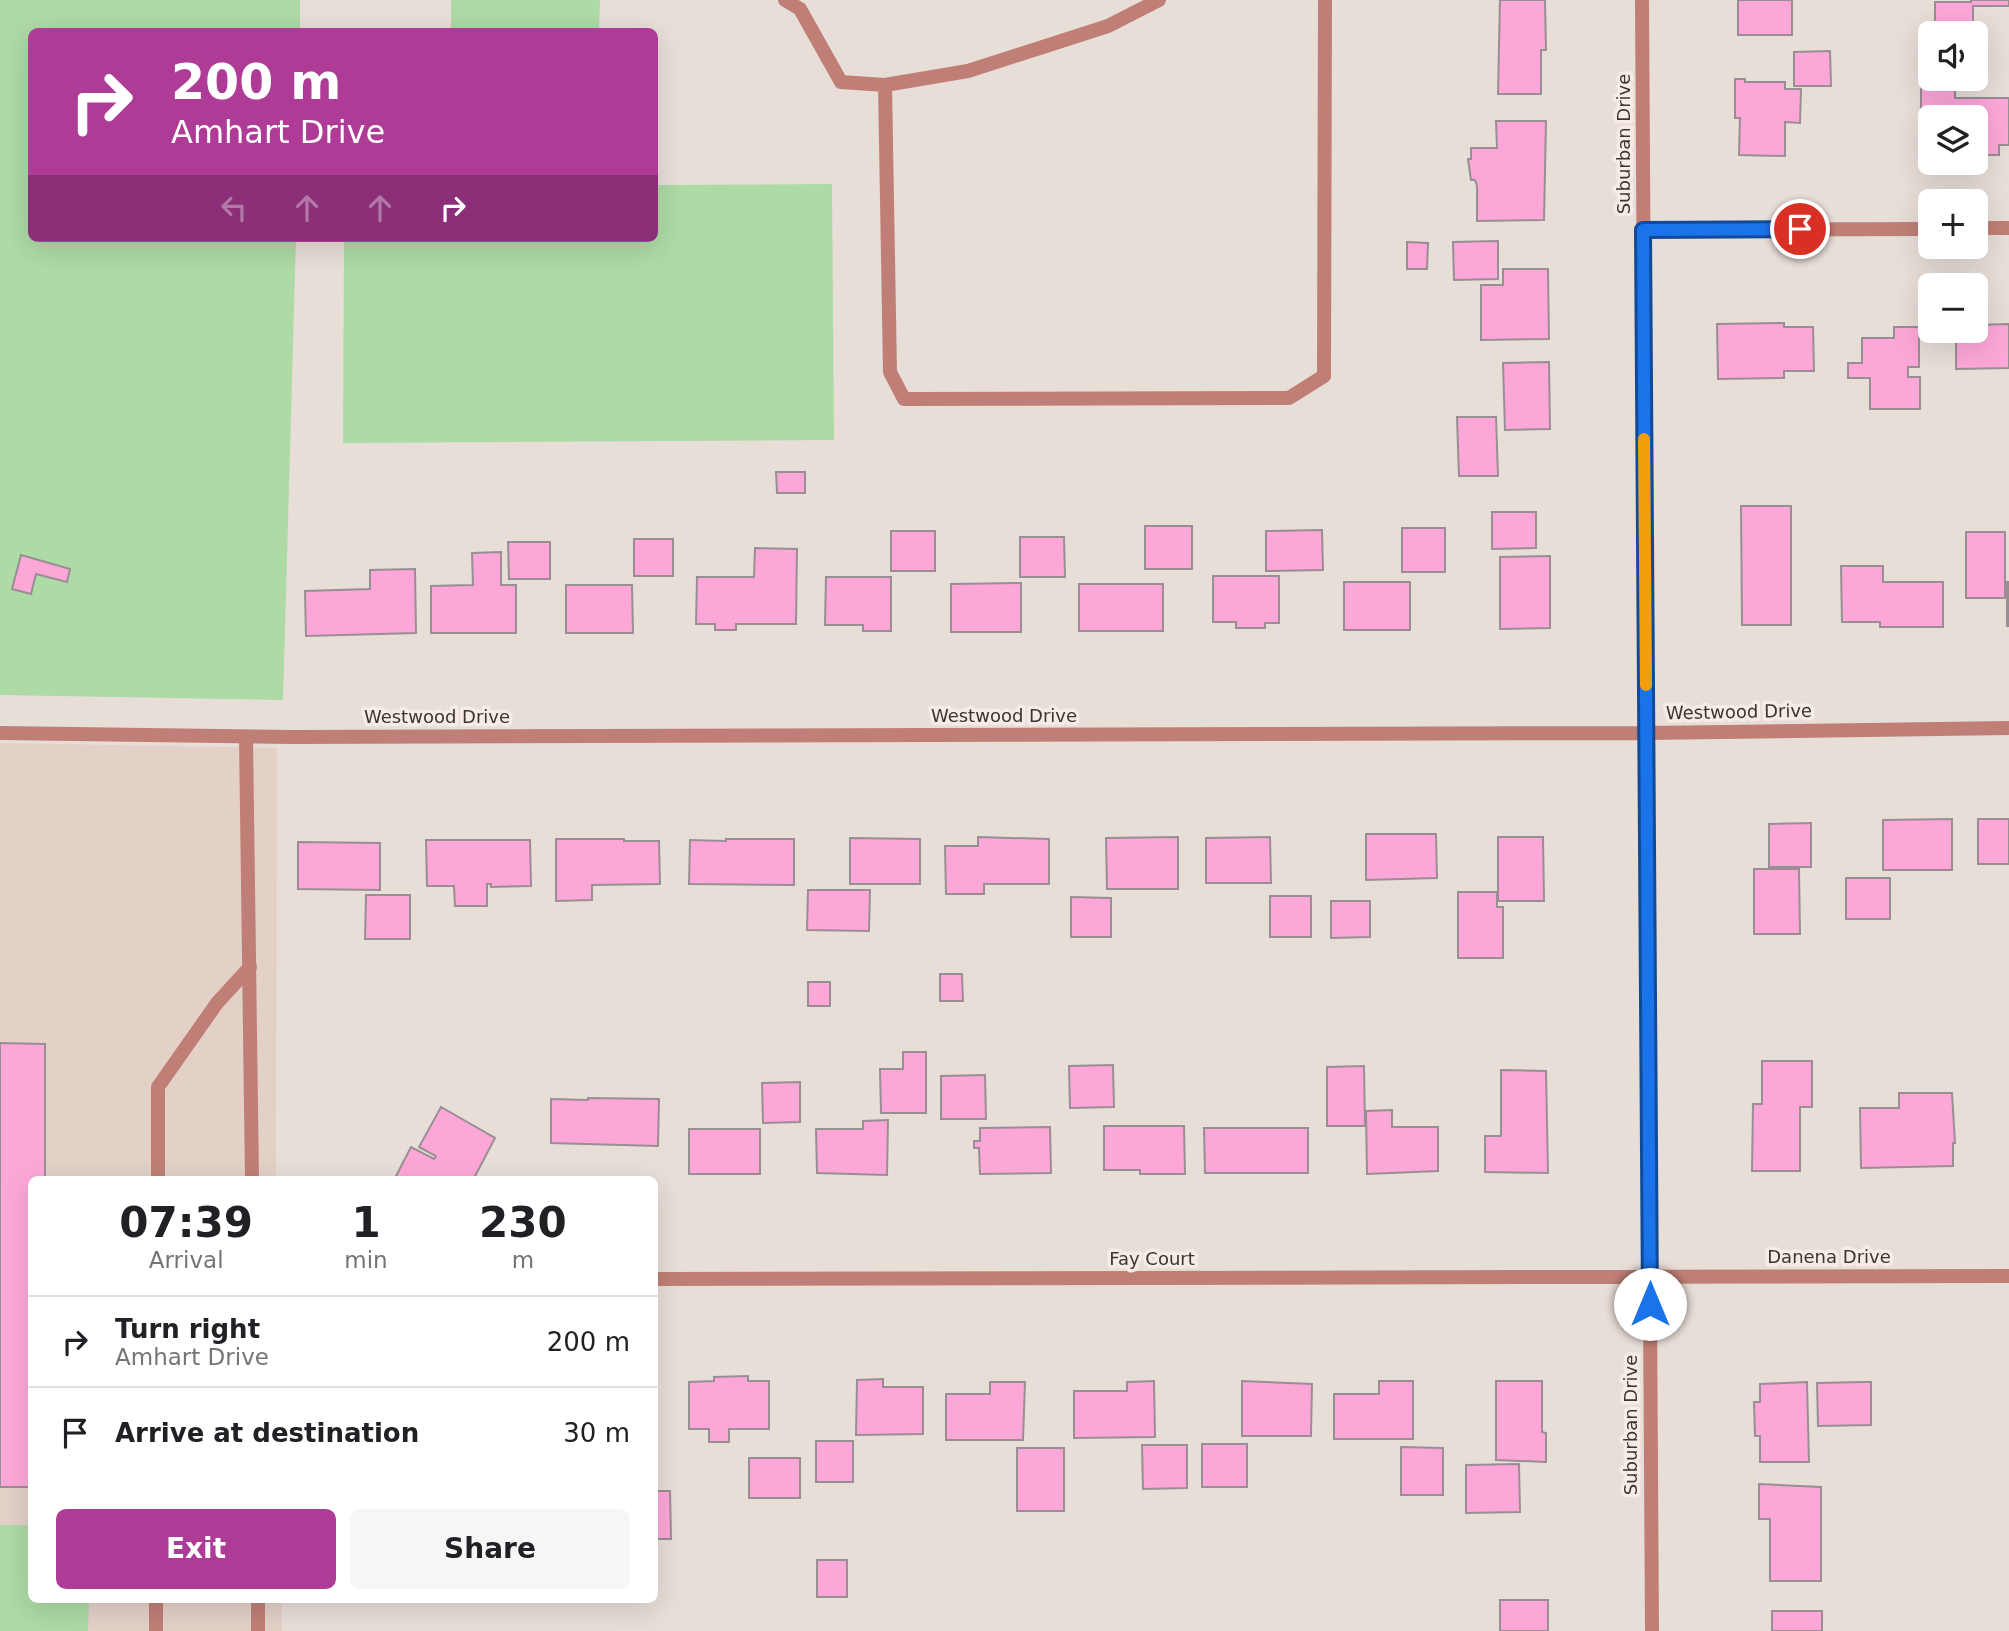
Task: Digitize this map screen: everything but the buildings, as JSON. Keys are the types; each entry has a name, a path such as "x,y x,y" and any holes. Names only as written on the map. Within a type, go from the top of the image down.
{"street":[{"path":"785,0 800,9 841,82 885,85 968,71 1108,26 1159,0"},
{"path":"885,85 890,372 904,400 1289,398 1324,376 1325,0"},
{"name":"Suburban Drive","path":"1642,0 1652,1631"},
{"path":"1988,228 2009,228"},
{"path":"1643,230 1918,229"},
{"name":"Westwood Drive","path":"0,733 246,737 1646,733 2009,728"},
{"path":"246,737 252,1176"},
{"path":"158,1176 158,1087 217,1003 250,967"},
{"name":"Danena Drive","path":"1650,1277 2009,1276"},
{"name":"Fay Court","path":"658,1279 1650,1277"},
{"path":"156,1603 156,1631"},
{"path":"258,1603 258,1631"}],"shaded area":[{"path":"0,743 277,748 276,1176 28,1176 28,1603 282,1603 282,1631 0,1631"}],"green space":[{"path":"0,0 300,0 300,28 28,28 28,242 296,242 283,700 0,695"},
{"path":"451,0 600,0 599,28 451,28"},
{"path":"832,184 834,440 343,443 344,242 658,242 658,185"},
{"path":"0,1525 28,1525 28,1603 89,1603 88,1631 0,1631"}],"slow traffic":[{"path":"1644,439 1646,685"}],"route":[{"path":"1650,1304 1643,230 1800,229"}]}
